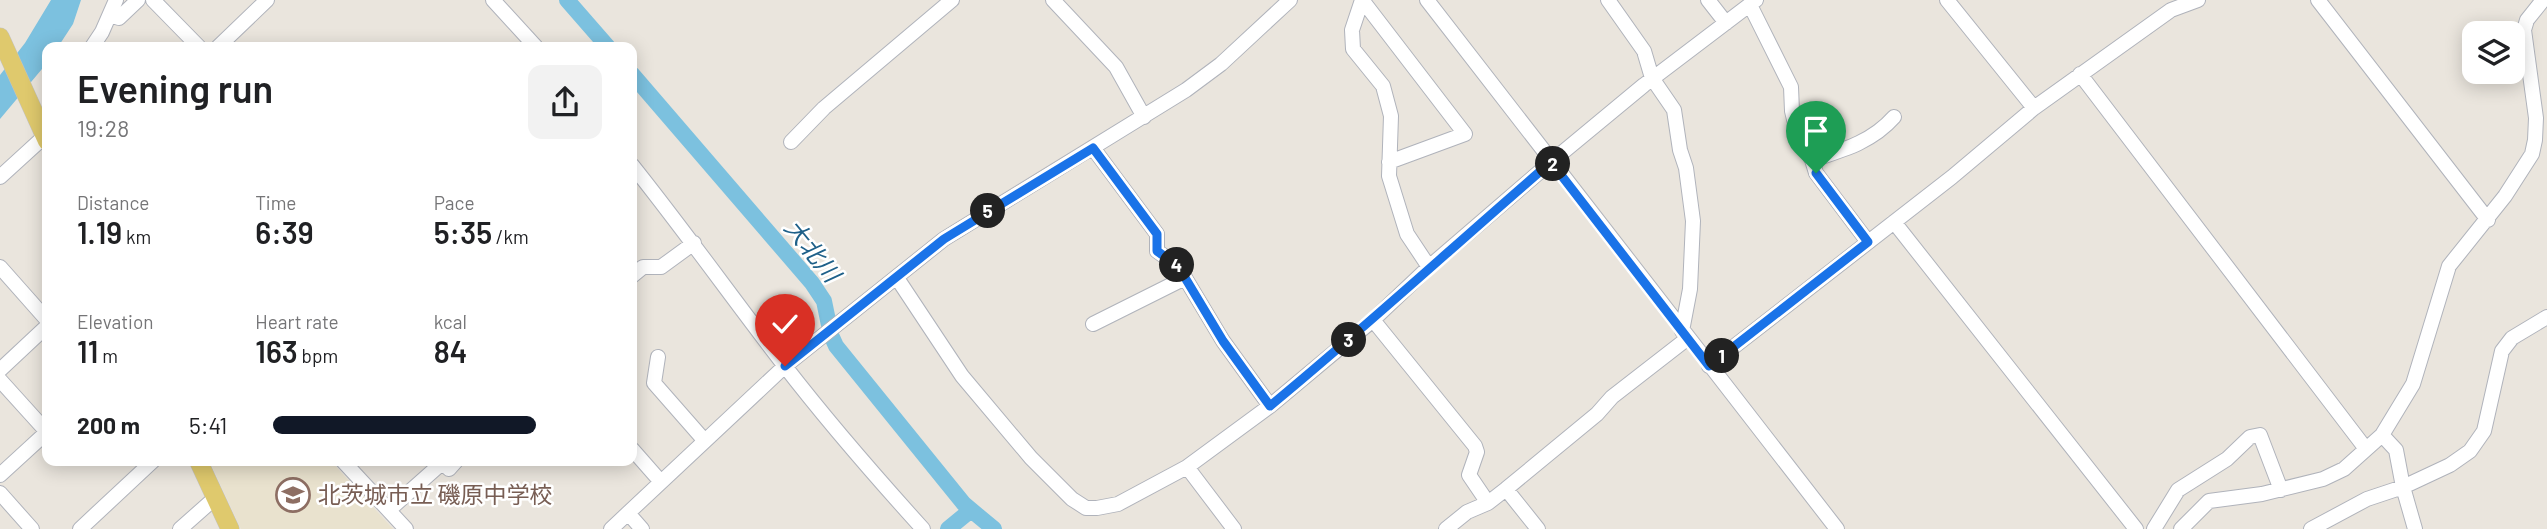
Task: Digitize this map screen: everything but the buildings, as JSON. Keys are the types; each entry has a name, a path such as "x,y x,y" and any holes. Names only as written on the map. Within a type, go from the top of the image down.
{"main road":[{"path":"0,38 42,125"},
{"path":"201,466 230,529"}],"street":[{"path":"95,42 116,0"},
{"path":"110,15 119,18 138,0"},
{"path":"153,0 194,42"},
{"path":"223,42 267,0"},
{"path":"493,0 531,42"},
{"path":"791,142 824,108 952,0"},
{"path":"1053,0 1116,66 1144,117"},
{"path":"611,529 788,363 944,239 1144,117 1221,64 1290,0"},
{"path":"1427,0 1837,529"},
{"path":"1446,529 1467,512 1488,503 1506,489 1597,414 1612,397 1685,334 1693,221 1674,110 1653,79 1644,51 1608,0"},
{"path":"1708,0 1726,23"},
{"path":"1947,0 2035,108"},
{"path":"1709,366 2167,5 2198,0"},
{"path":"2318,0 2488,220"},
{"path":"2181,529 2209,501 2281,490 2323,480 2344,470 2382,435 2413,384 2449,266 2488,220 2522,173 2533,147 2536,118 2524,30 2527,20 2543,0"},
{"path":"893,281 962,376 1031,458 1072,499 1086,508 1118,504 1187,467 1270,406 1373,320 1429,267 1551,162 1653,79 1753,3 1791,87 1792,111 1798,136 1816,173 1868,242"},
{"path":"1389,162 1465,134 1366,4 1352,30 1353,49 1383,86 1391,116 1389,162 1389,176 1407,234 1429,267"},
{"path":"102,32 106,42"},
{"path":"2080,74 2366,449"},
{"path":"1812,160 1857,146 1884,129 1895,117"},
{"path":"0,177 42,128"},
{"path":"1093,148 1157,234 1157,251 1178,266 1223,341 1270,406"},
{"path":"637,171 876,476 923,529"},
{"path":"1894,222 2136,529"},
{"path":"637,272 643,267 660,267 694,243"},
{"path":"0,267 42,314"},
{"path":"1093,324 1185,278"},
{"path":"2311,529 2367,499 2403,487 2450,465 2470,451 2484,431 2502,351 2512,338 2547,317"},
{"path":"1373,320 1475,446 1477,452 1469,475 1488,503"},
{"path":"0,370 42,331"},
{"path":"658,357 654,383 704,440"},
{"path":"0,380 42,426"},
{"path":"2154,529 2178,490 2227,459 2250,437 2260,435 2281,490"},
{"path":"2382,435 2396,450 2415,529"},
{"path":"0,475 42,437"},
{"path":"637,455 661,482"},
{"path":"80,529 148,466"},
{"path":"348,466 406,529"},
{"path":"389,510 441,466"},
{"path":"1187,467 1234,529"},
{"path":"1506,489 1538,529"},
{"path":"0,493 32,529"},
{"path":"180,529 215,498"},
{"path":"628,513 642,529"}],"shaded area":[{"name":"北茨城市立 磯原中学校","path":"212,466 335,466 393,529 241,529"}],"water":[{"path":"51,0 81,0 73,24 61,42 42,42 42,69 0,119 0,75 25,43"}],"waterway":[{"name":"大北川","path":"567,0 604,42"},
{"name":"大北川","path":"637,80 812,283 824,301 836,346 964,504 994,529"},
{"path":"948,529 971,510"}],"place":[{"name":"北茨城市立 磯原中学校","path":"293,495"}],"route":[{"path":"785,366 944,239 1093,148 1157,234 1157,251 1178,266 1223,341 1270,406 1373,320 1429,267 1551,162 1709,366 1868,242 1816,173"}]}
